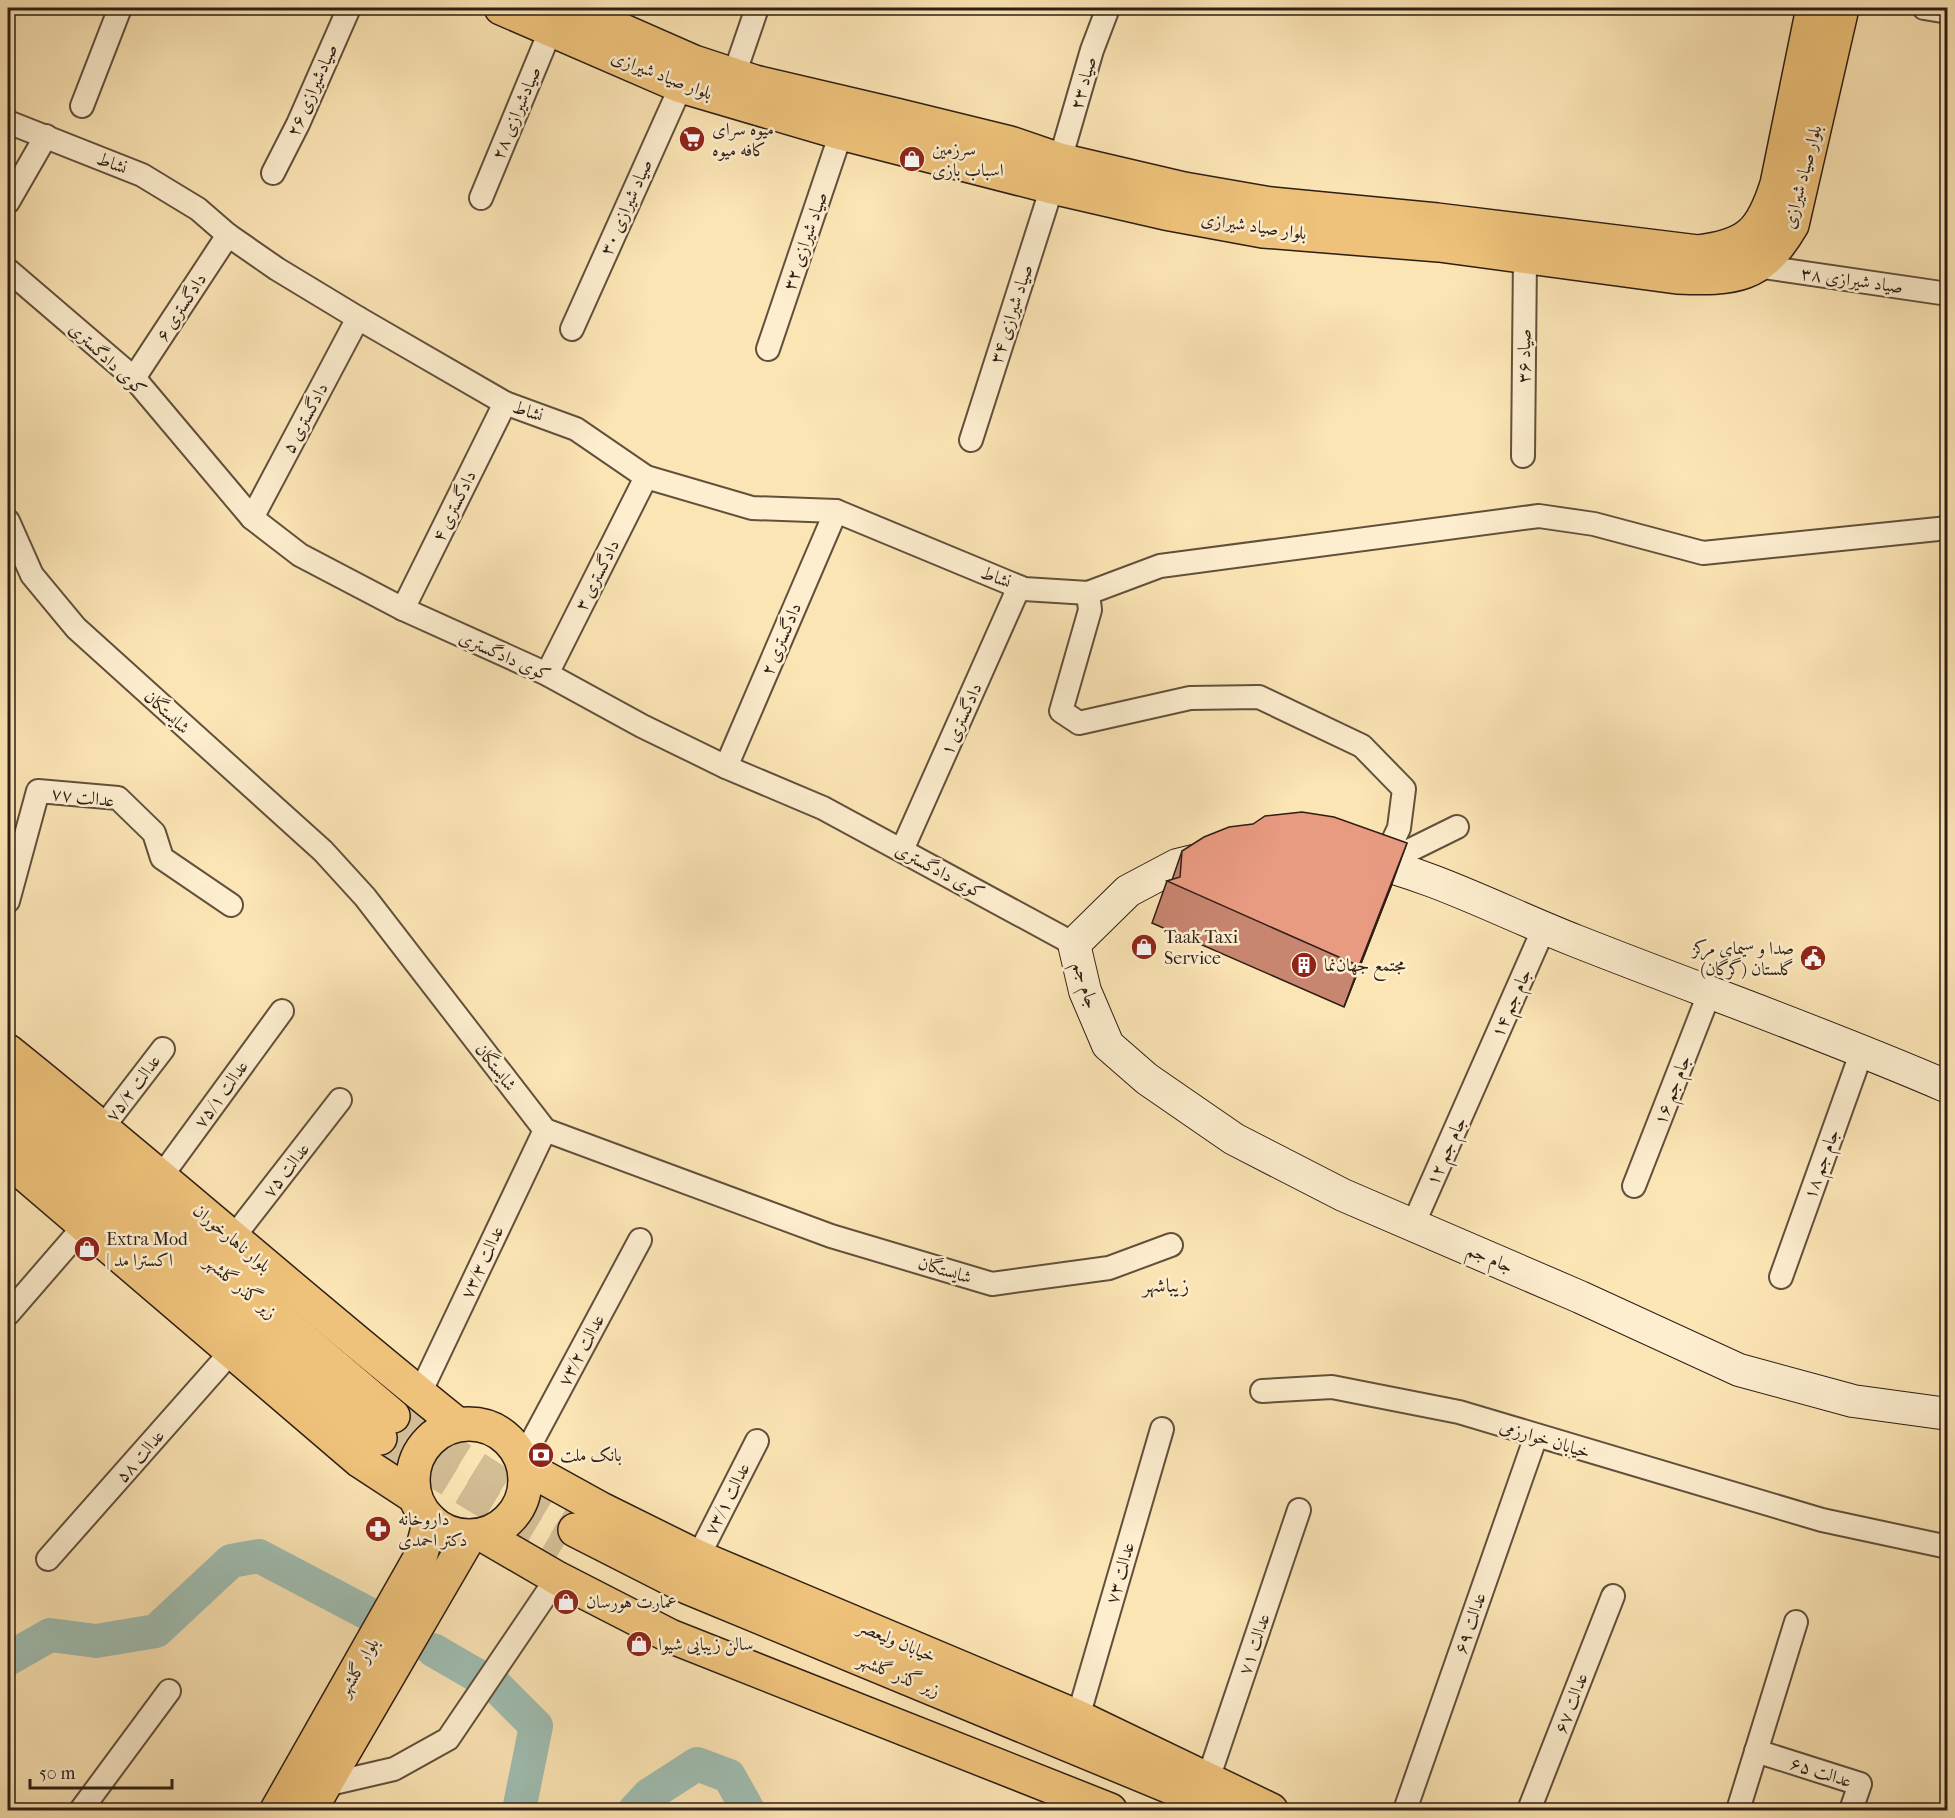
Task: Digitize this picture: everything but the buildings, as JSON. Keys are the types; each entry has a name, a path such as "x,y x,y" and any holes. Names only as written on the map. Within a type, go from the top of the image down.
{"main road":[{"name":"بلوار صیاد شیرازی","path":"501,8 561,18 735,75 1010,143 1056,173"},
{"name":"بلوار صیاد شیرازی","path":"561,18 681,86 841,133 1056,173 1165,213 1263,231 1438,232 1698,252 1737,244 1756,231 1768,212 1777,184 1813,8"},
{"name":"بلوار صیاد شیرازی","path":"1438,232 1525,256 1677,277 1714,278 1757,266 1777,250 1792,225 1842,8"},
{"name":"بلوار ناهارخوران","path":"8,1051 457,1424"},
{"name":"زیر گذر گلشهر","path":"8,1088 378,1438"},
{"name":"زیر گذر گلشهر","path":"8,1124 378,1438"},
{"path":"8,1160 86,1224 231,1352 378,1438 422,1508 438,1527 452,1534 476,1536 560,1557 670,1636 1076,1804 1110,1810"},
{"path":"378,1438 377,1454 398,1432 413,1388"},
{"path":"422,1508 412,1473 420,1451 436,1433 457,1424 479,1423 500,1431 516,1446 523,1463 526,1484 522,1502 499,1528 476,1536"},
{"name":"خیابان ولیعصر","path":"523,1463 601,1509 698,1557 1078,1717 1271,1810"},
{"name":"بلوار گلشهر","path":"277,1810 420,1558 422,1508"},
{"path":"560,1557 547,1557 558,1532 574,1518 601,1509"},
{"name":"بلوار گلشهر","path":"317,1798 476,1536"},
{"name":"زیر گذر گلشهر","path":"560,1557 1181,1810"},
{"name":"زیر گذر گلشهر","path":"560,1557 687,1587 1226,1810"}],"street":[{"path":"82,106 120,8"},
{"name":"۲۶ صیادشیرازی","path":"273,173 298,124 349,8"},
{"path":"735,75 757,8"},
{"name":"صیاد ۲۳","path":"1056,173 1092,50 1108,8"},
{"path":"1924,8 1947,12"},
{"name":"۲۸ صیادشیرازی","path":"481,198 561,18"},
{"name":"صیاد شیرازی ۳۰","path":"572,329 681,86"},
{"name":"نشاط","path":"8,122 142,175 198,209 228,235 277,269 358,318 505,403 576,429 646,477 752,508 836,511 1019,587 1088,593"},
{"name":"صیاد شیرازی ۳۲","path":"768,349 841,133"},
{"path":"8,202 46,136"},
{"name":"صیاد شیرازی ۳۴","path":"971,440 1056,173"},
{"name":"دادگستری ۶","path":"134,378 228,235"},
{"name":"صیاد ۳۶","path":"1522,456 1525,256"},
{"name":"صیاد شیرازی ۳۸","path":"1757,266 1947,294"},
{"name":"کوی دادگستری","path":"8,270 134,378 252,518 300,555 403,609 547,674 642,726 726,767 823,808 1074,944"},
{"name":"دادگستری ۵","path":"252,518 358,318"},
{"name":"دادگستری ۴","path":"403,609 505,403"},
{"name":"دادگستری ۳","path":"547,674 646,477"},
{"name":"دادگستری ۲","path":"726,767 836,511"},
{"path":"1382,864 1399,828 1404,789 1362,746 1270,702 1259,697 1190,698 1078,723 1061,711 1090,610 1088,593 1160,566 1539,516 1594,524 1703,553 1947,528"},
{"name":"شایستگان","path":"8,522 32,575 76,628 330,859 364,897 545,1130 831,1236 992,1284 1109,1268 1172,1245"},
{"name":"دادگستری ۱","path":"902,850 1019,587"},
{"name":"عدالت ۷۷","path":"8,901 38,791 118,798 154,833 162,858 231,905"},
{"path":"1382,864 1457,827"},
{"name":"جام جم","path":"1244,851 1177,865 1128,891 1074,944 1085,991 1108,1045 1147,1079 1234,1139 1343,1195 1739,1370 1852,1401 1947,1414"},
{"path":"1330,853 1382,864 1709,994 1862,1051 1947,1087"},
{"name":"۱۴ جام جم","path":"1479,1077 1544,928"},
{"name":"۱۶ جام جم","path":"1635,1186 1709,994"},
{"name":"۷۵/۱ عدالت","path":"160,1178 282,1011"},
{"name":"۷۵/۲ عدالت","path":"103,1128 163,1049"},
{"name":"۱۸ جام جم","path":"1781,1277 1862,1051"},
{"name":"۱۲ جام جم","path":"1413,1225 1479,1077"},
{"name":"۷۵ عدالت","path":"232,1239 340,1100"},
{"name":"۷۳/۳ عدالت","path":"413,1388 545,1130"},
{"path":"8,1314 86,1224"},
{"name":"عدالت ۷۳/۲","path":"523,1463 640,1240"},
{"name":"عدالت ۵۸","path":"48,1559 231,1352"},
{"name":"خیابان خوارزمی","path":"1262,1391 1332,1388 1459,1412 1822,1520 1947,1547"},
{"name":"عدالت ۷۳","path":"1078,1717 1162,1429"},
{"name":"عدالت ۶۹","path":"1405,1810 1536,1436"},
{"name":"عدالت ۷۳/۱","path":"698,1557 756,1441"},
{"name":"عدالت ۷۱","path":"1208,1779 1299,1510"},
{"path":"317,1798 394,1769 448,1739 501,1658 560,1557"},
{"name":"عدالت ۶۷","path":"1529,1810 1613,1596"},
{"path":"1738,1809 1796,1622"},
{"path":"81,1810 169,1691"},
{"name":"عدالت ۶۵","path":"1756,1751 1860,1784 1851,1810"}],"waterway":[{"path":"8,1659 50,1635 96,1641 156,1631 231,1561 259,1556 369,1614"},
{"path":"433,1650 497,1687 536,1726 519,1810"},
{"path":"635,1810 649,1795 697,1764 729,1776 748,1810"}],"tunnel":[{"path":"393,1416 575,1530"},
{"path":"380,1438 562,1548"}],"place":[{"name":"میوه سرای کافه میوه","path":"692,139"},
{"name":"سرزمین اسباب بازی","path":"912,159"},
{"name":"Taak Taxi Service","path":"1144,947"},
{"name":"صدا و سیمای مرکز گلستان (گرگان)","path":"1813,958"},
{"name":"مجتمع جهان‌نما","path":"1304,965"},
{"name":"Extra Mod | اکسترا مد","path":"87,1249"},
{"name":"بانک ملت","path":"541,1455"},
{"name":"داروخانه دکتر احمدی","path":"378,1529"},
{"name":"عمارت هورسان","path":"566,1602"},
{"name":"سالن زیبایی شیوا","path":"639,1644"}],"district":[{"name":"زیباشهر","path":"1166,1285"}]}
